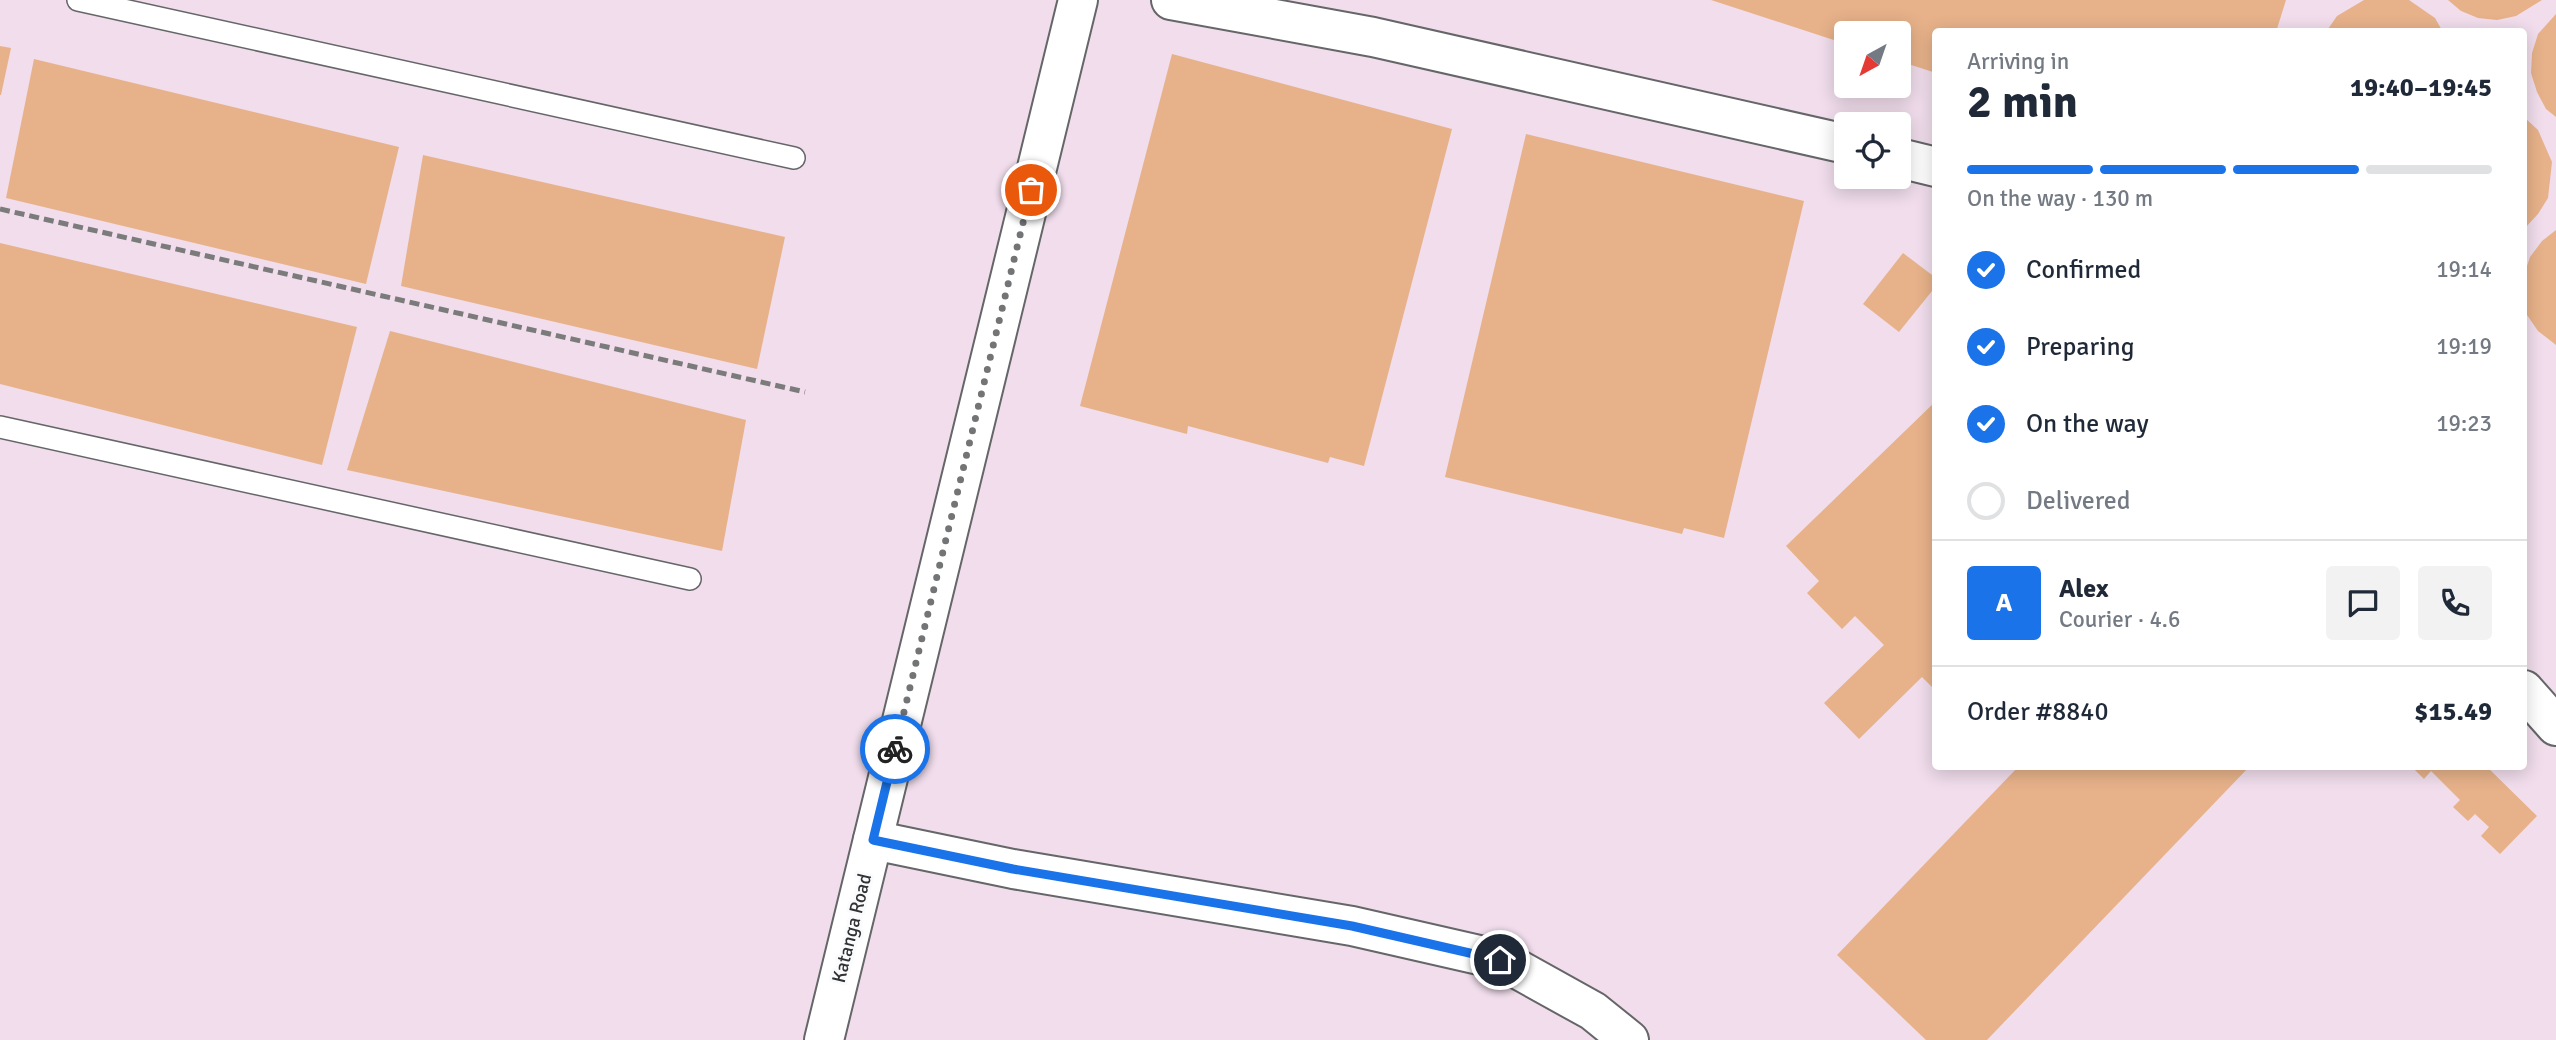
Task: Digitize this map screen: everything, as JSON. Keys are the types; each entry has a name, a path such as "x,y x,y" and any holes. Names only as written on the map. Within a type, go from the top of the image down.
{"street":[{"name":"Katanga Road","path":"824,1040 1078,0"},
{"path":"1171,0 1374,37 1834,141"},
{"path":"1911,161 1932,166"},
{"path":"2527,693 2556,726"},
{"path":"873,840 1013,869 1352,926 1500,960 1593,1011 1629,1040"}],"lane":[{"path":"78,0 794,158"},
{"path":"0,427 690,579"}],"shaded area":[{"path":"0,0 2556,0 2556,1040 0,1040"}],"building":[{"path":"1711,0 2286,0 2277,28 1932,28 1932,72 1911,65 1911,21 1834,21 1834,40"},
{"path":"2364,0 2409,0 2435,18 2441,28 2329,28 2337,16"},
{"path":"2448,0 2542,0 2516,16 2497,20 2478,18 2461,11"},
{"path":"2556,14 2556,117 2546,109 2531,73 2532,53 2538,34"},
{"path":"0,46 11,48 1,95 0,95"},
{"path":"1172,54 1452,129 1364,466 1330,457 1328,463 1188,426 1187,434 1080,406"},
{"path":"34,59 399,147 366,284 6,198"},
{"path":"2527,120 2538,130 2552,162 2548,198 2527,226"},
{"path":"1526,134 1804,201 1724,538 1684,528 1682,534 1445,477"},
{"path":"423,155 785,237 757,369 401,286"},
{"path":"2556,230 2556,345 2538,331 2527,315 2527,266 2542,241"},
{"path":"0,243 357,327 322,465 0,384"},
{"path":"1903,253 1932,275 1932,291 1899,332 1863,304"},
{"path":"390,331 746,420 722,551 347,470"},
{"path":"1932,405 1932,687 1922,677 1859,739 1824,703 1884,645 1855,616 1842,629 1807,593 1819,581 1786,546"},
{"path":"2015,770 2246,770 1987,1040 1926,1040 1837,955"},
{"path":"2415,770 2490,770 2537,816 2500,854 2481,836 2489,827 2475,814 2468,821 2453,807 2460,800 2431,771 2424,779"}],"railway":[{"path":"0,209 805,392"}],"way so far":[{"path":"895,749 1031,190"}],"route":[{"path":"895,749 873,840 1013,869 1352,926 1500,960"}]}
